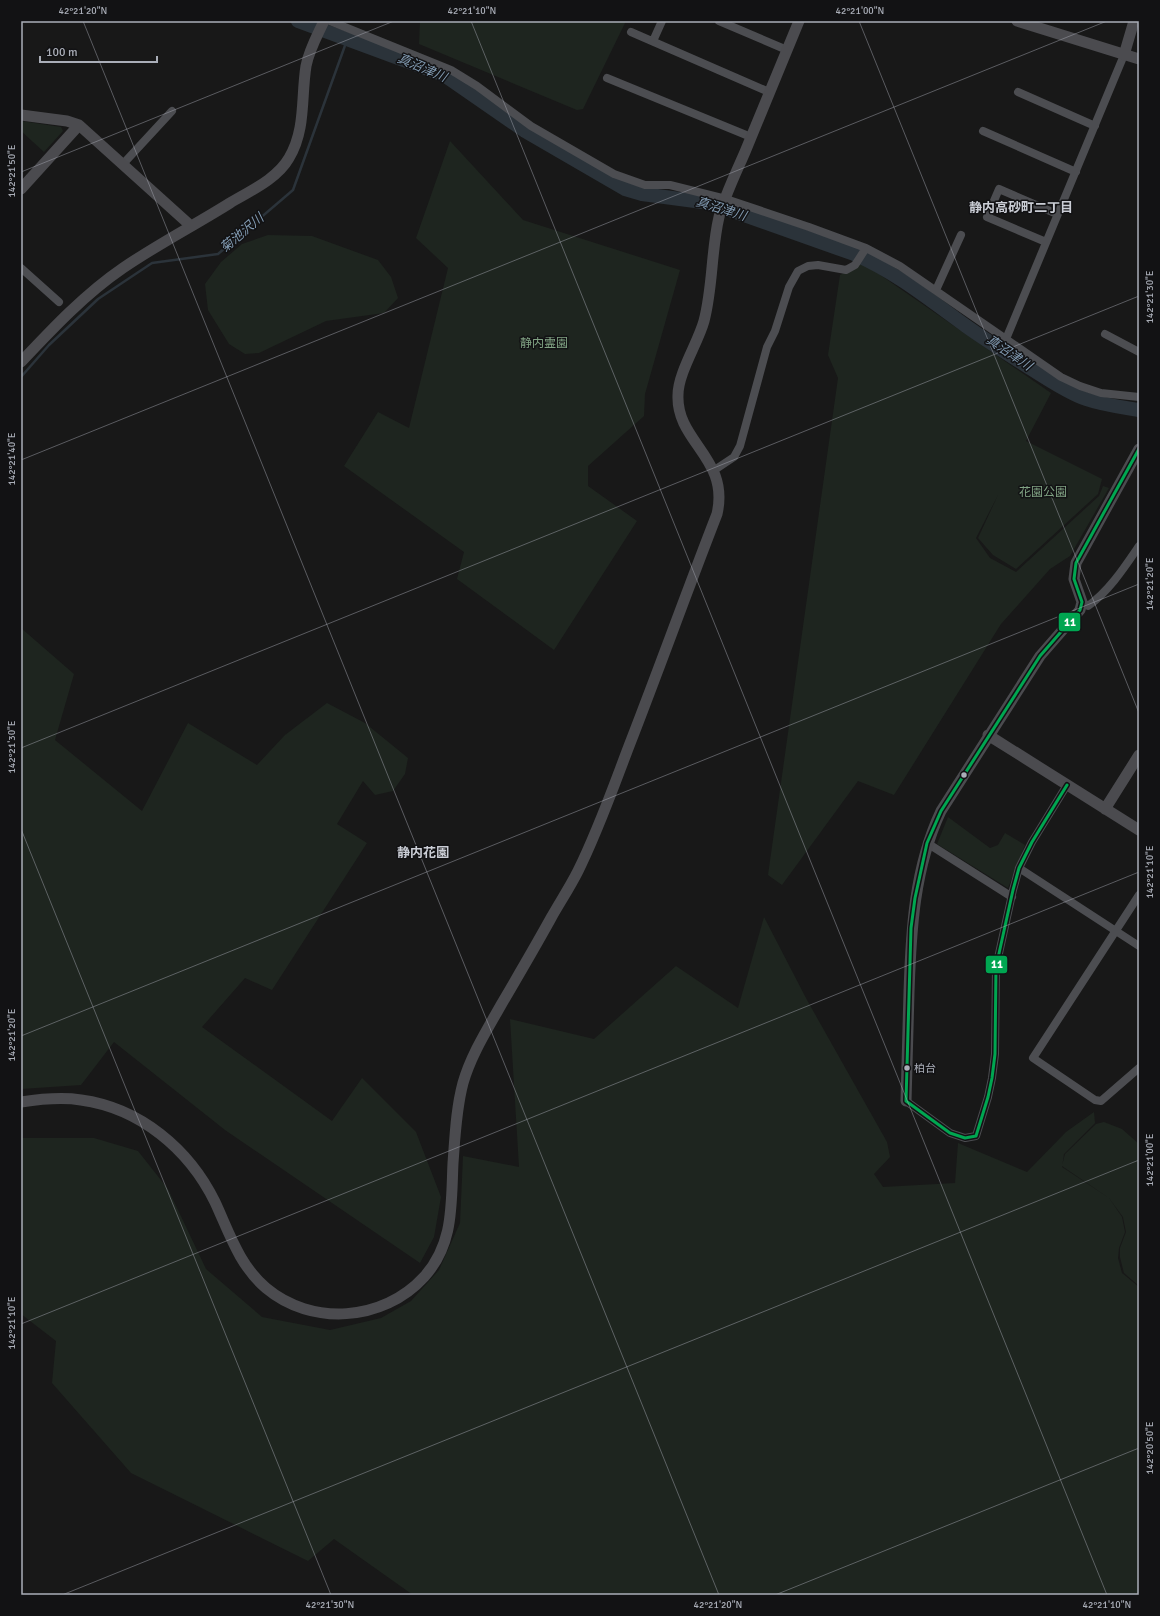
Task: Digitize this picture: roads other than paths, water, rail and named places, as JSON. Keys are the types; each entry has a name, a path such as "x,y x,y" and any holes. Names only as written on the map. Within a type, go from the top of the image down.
{"street":[{"path":"653,41 662,21"},
{"path":"719,21 787,50"},
{"path":"21,1102 58,1099 81,1100 122,1112 139,1119 153,1129 179,1150 201,1179 214,1201 241,1258 253,1275 266,1288 294,1306 311,1311 331,1313 348,1314 367,1312 399,1297 423,1278 434,1264 443,1247 452,1210 453,1162 459,1103 470,1061 578,871 605,808 717,514 720,497 719,487 708,460 685,425 678,405 678,394 680,382 703,323 709,301 720,216 799,21"},
{"path":"1017,21 1139,59"},
{"path":"1006,339 1124,55 1134,21"},
{"path":"21,362 54,327 100,286 123,268 271,178 282,168 290,158 300,129 306,66 317,35 326,22 451,70 477,86 531,126 614,174 645,185 670,185 809,227 900,266 1061,377 1100,393 1139,397"},
{"path":"632,32 769,92"},
{"path":"607,78 751,137"},
{"path":"1018,92 1095,126"},
{"path":"123,164 172,111"},
{"path":"21,115 79,124 191,226"},
{"path":"21,189 79,124"},
{"path":"983,131 1076,172"},
{"path":"1046,242 987,216 999,189 1058,214"},
{"path":"936,290 961,235"},
{"path":"713,471 734,457 740,446 767,347 775,331 789,288 798,271 808,266 818,265 846,270 855,265 865,250"},
{"path":"21,268 59,302"},
{"path":"1105,334 1139,352"},
{"path":"1067,785 1032,842 1019,868 996,967 995,1054 992,1078 976,1136 965,1138 950,1133 906,1101 911,928 915,898 927,843 940,811 988,735 1040,656 1080,610 1082,602 1074,579 1076,563 1139,449"},
{"path":"1082,602 1088,606 1100,598 1124,569 1139,546"},
{"path":"988,735 1139,830"},
{"path":"1105,808 1139,755"},
{"path":"927,843 1012,897"},
{"path":"1019,868 1139,946"},
{"path":"1139,895 1117,932 1033,1058 1095,1100 1101,1101 1139,1068"}],"waterway":[{"name":"真沼津川","path":"298,21 444,75 525,131 625,189 642,194 710,203 854,254 884,269 982,337 1064,389 1092,401 1139,410"},
{"name":"菊池沢川","path":"21,377 49,345 98,299 152,263 218,254 293,190 347,40"}],"place":[{"name":"柏台","path":"907,1068"}],"district":[{"name":"静内高砂町二丁目","path":"1021,208"},
{"name":"静内花園","path":"423,853"}],"park label":[{"name":"静内霊園","path":"544,343"},
{"name":"花園公園","path":"1043,492"}]}
